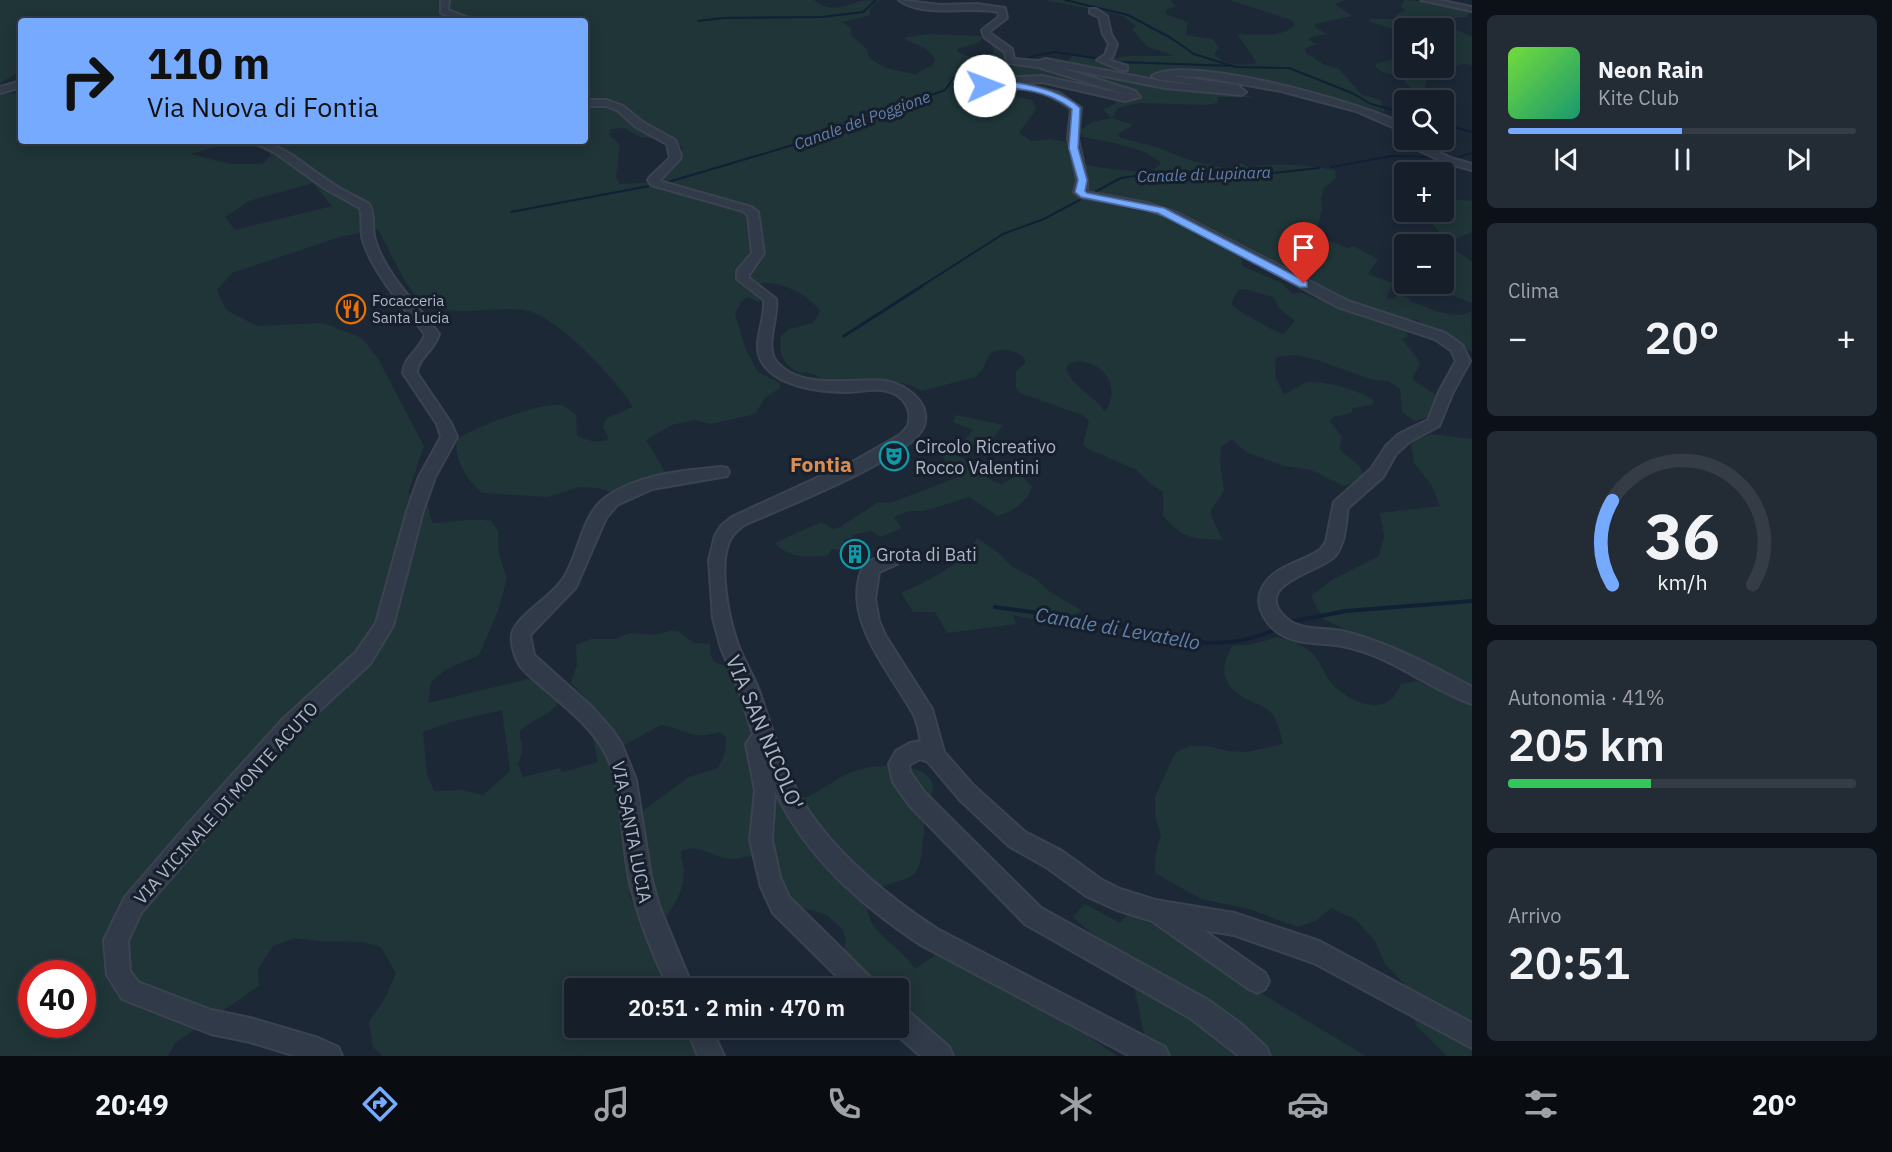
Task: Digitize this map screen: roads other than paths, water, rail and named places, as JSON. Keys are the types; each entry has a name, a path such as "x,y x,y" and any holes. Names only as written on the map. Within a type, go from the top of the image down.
{"street":[{"path":"446,0 444,11 464,18"},
{"path":"903,0 927,6 947,7 972,4 1002,10 1003,18 986,30 987,35 1009,51 1010,61 1039,64 1135,95 1125,98 1042,79 983,84 988,87 1018,85 1035,89 1066,101 1076,108 1074,148 1082,180 1080,192 1084,195 1147,206 1173,215 1343,304 1440,336 1461,354 1463,361 1446,392 1434,423 1404,438 1392,450 1377,473 1340,506 1334,544 1326,556 1277,581 1270,592 1269,600 1274,620 1292,632 1341,638 1368,646 1472,696"},
{"path":"1425,0 1472,9"},
{"path":"1093,11 1103,16 1107,34 1113,44 1108,56 1102,61 1157,74 1214,77 1289,90 1359,108 1388,118 1394,123"},
{"path":"1039,64 1046,62 1069,65 1114,77 1165,85 1241,92 1237,88 1161,78 1157,74"},
{"path":"0,90 18,85"},
{"name":"VIA SAN NICOLO'","path":"588,103 607,103 620,108 640,125 671,142 676,155 675,159 655,177 653,180 655,183 747,209 754,214 758,253 741,274 743,279 770,299 772,318 765,352 774,368 790,376 821,385 888,386 910,398 915,405 917,418 909,437 845,472 738,521 725,531 717,549 718,595 723,628 748,688 783,786 810,831 898,917 929,937 1156,1056"},
{"name":"VIA VICINALE DI MONTE ACUTO","path":"263,144 278,150 328,186 365,206 369,220 368,239 384,270 432,334 430,343 409,367 410,372 444,423 448,437 427,477 415,511 384,626 363,658 289,726 189,839 134,905 116,940 119,975 130,991 211,1022 269,1035 318,1050 329,1056"},
{"path":"1428,150 1442,157 1469,163"},
{"name":"VIA SANTA LUCIA","path":"677,978 648,914 639,874 625,782 616,753 597,722 526,659 522,646 524,627 555,600 578,570 604,507 625,493 693,475 722,472"},
{"path":"891,559 871,568 866,599 877,638 925,715 935,756 967,793 1017,838 1054,859 1094,888 1117,899 1155,911 1234,924 1319,953 1472,1036"},
{"path":"767,741 760,740 756,744 765,790 761,840 769,879 781,906 855,978"},
{"path":"935,756 920,750 910,752 899,764 900,775 917,799 1033,916 1199,1009 1232,1032 1257,1056"},
{"path":"1155,911 1257,981"},
{"path":"909,1029 940,1056"},
{"path":"703,1038 711,1056"}],"waterway":[{"path":"698,21 723,18 822,17 863,12 876,0"},
{"path":"1065,0 1128,15 1171,38 1194,54 1233,66"},
{"name":"Canale del Poggione","path":"665,183 803,142 945,90 955,76 1006,68 1034,56 1055,52 1120,62 1233,66"},
{"path":"1233,66 1289,68 1352,93 1371,104 1394,110"},
{"path":"1454,127 1472,132"},
{"name":"Canale di Lupinara","path":"1445,157 1456,158 1472,153"},
{"name":"Canale di Lupinara","path":"1331,167 1392,156 1437,157"},
{"name":"Canale di Lupinara","path":"920,287 1003,234 1044,219 1121,178 1166,172 1223,171 1264,174 1319,168"},
{"name":"Canale del Poggione","path":"511,212 649,186"},
{"name":"Canale di Lupinara","path":"844,336 922,286"},
{"name":"Canale di Levatello","path":"1289,622 1346,611 1472,601"},
{"name":"Canale di Levatello","path":"995,607 1095,620 1171,638 1211,643 1252,638 1274,630"}],"place":[{"name":"Focacceria Santa Lucia","path":"351,309"},
{"name":"Circolo Ricreativo Rocco Valentini","path":"894,456"},
{"name":"Grota di Bati","path":"855,554"}],"district":[{"name":"Fontia","path":"821,464"}]}
